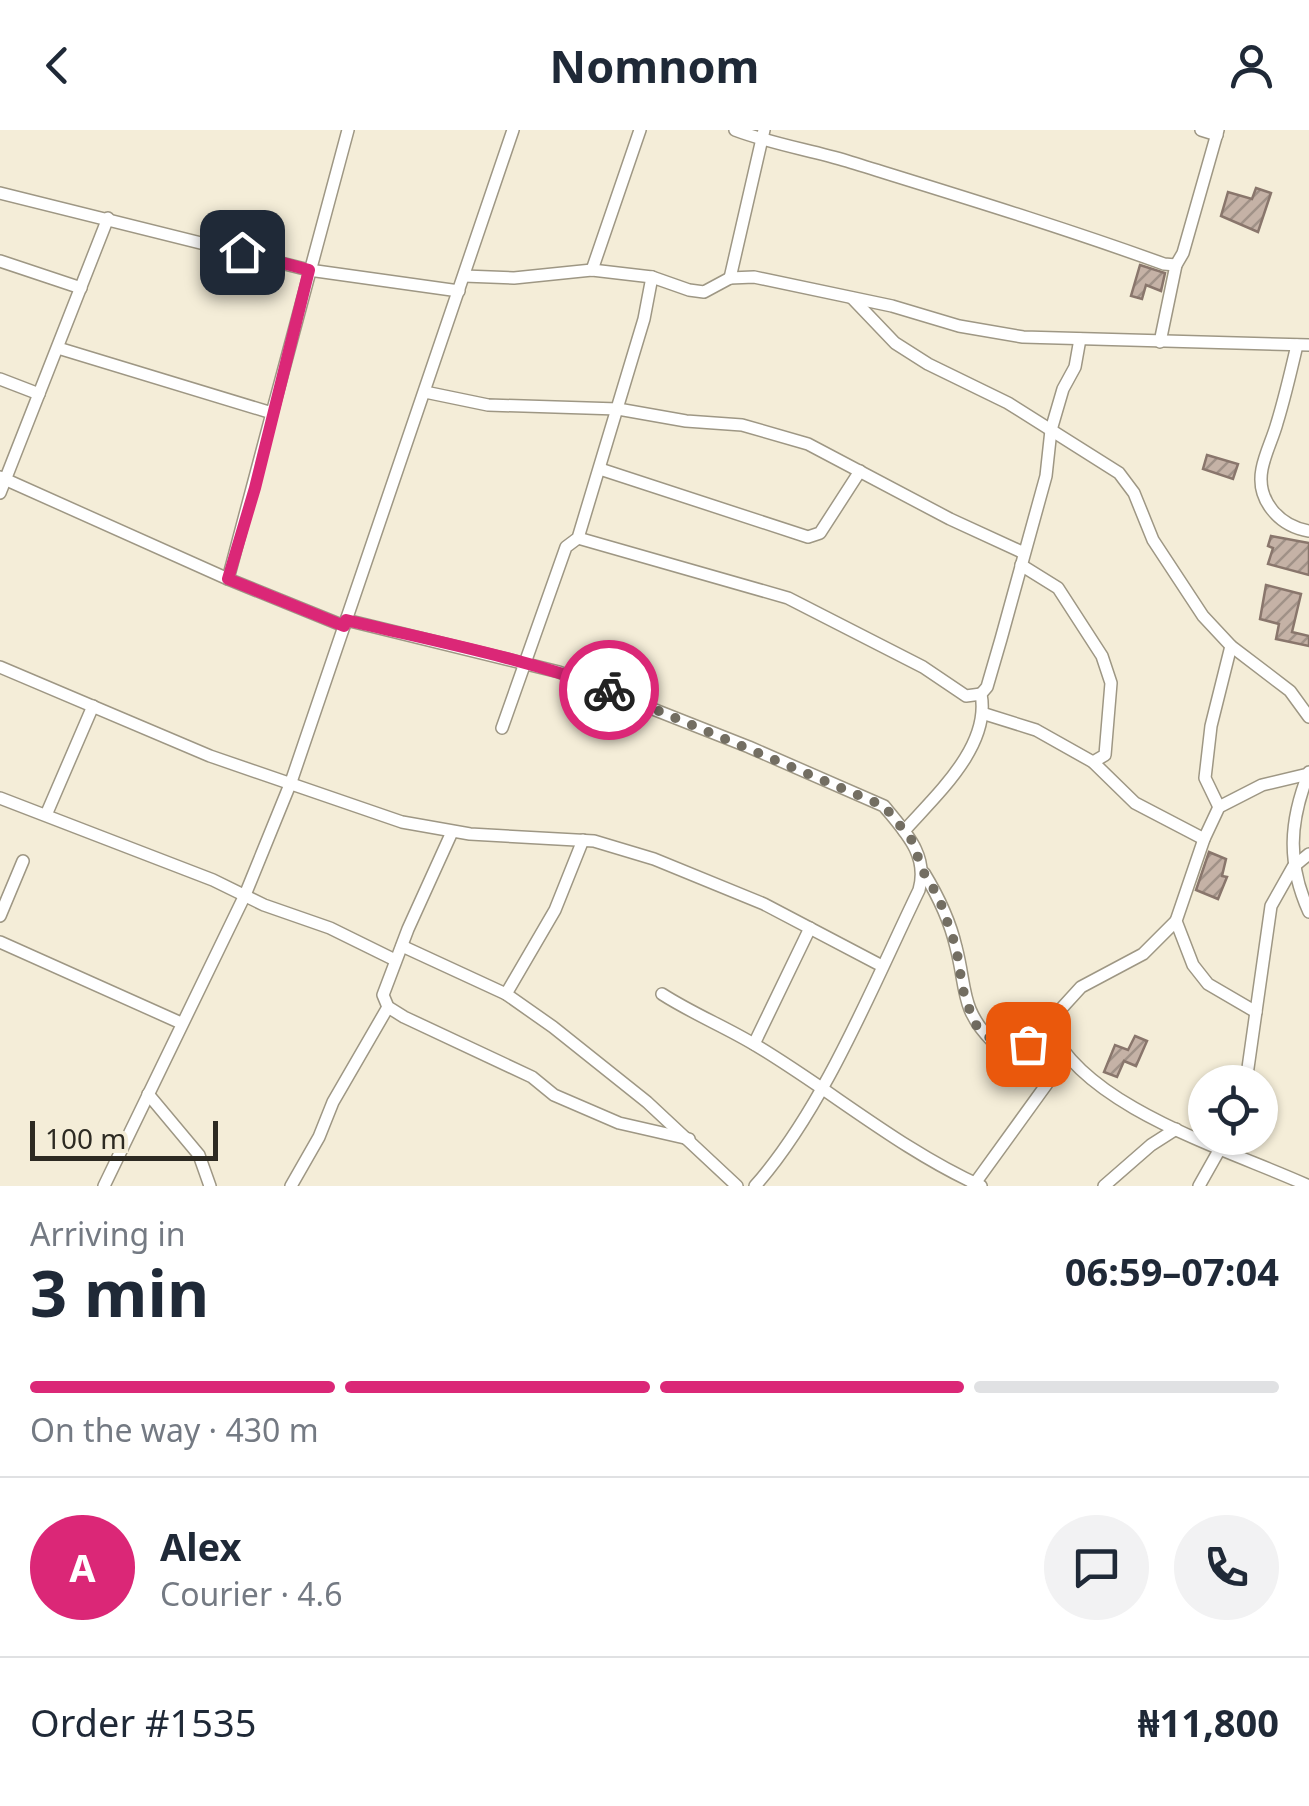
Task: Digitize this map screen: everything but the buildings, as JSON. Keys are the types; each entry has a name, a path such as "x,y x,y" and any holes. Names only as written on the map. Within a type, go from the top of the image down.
{"street":[{"path":"228,579 348,130"},
{"path":"104,1186 245,896 291,782 513,130"},
{"path":"592,270 640,130"},
{"path":"736,130 1013,212 1164,264 1176,264"},
{"path":"1160,342 1176,264 1184,253 1217,133 1202,130"},
{"path":"730,278 763,135"},
{"path":"0,193 309,270 459,291"},
{"path":"0,493 108,218"},
{"path":"0,260 81,288"},
{"path":"464,276 514,278 592,270 652,277 704,292 730,278 754,277 850,296 959,326 1023,337 1303,345 1262,470 1263,496 1278,518 1309,532"},
{"path":"502,728 566,547 578,538 618,409 652,277"},
{"path":"850,296 895,343 928,364 1008,403 1119,473 1134,493 1153,540 1204,616 1232,646 1290,691 1309,717"},
{"path":"578,538 788,598 923,666 966,696 981,694 987,686 1046,476 1051,430 1063,389 1075,367 1080,339"},
{"path":"58,348 272,413"},
{"path":"0,378 40,394"},
{"path":"425,392 488,406 618,409 686,421 742,424 808,444 950,519 1022,559 1058,588 1102,656 1112,683 1105,755 1093,762"},
{"path":"600,470 808,537 820,533 860,472"},
{"path":"3,478 228,579 345,623 526,663 606,689 884,806 904,831 939,898 974,1023 994,1042 1028,1044 1050,1028 1081,987 1142,954 1176,922"},
{"path":"1219,808 1205,778 1212,726 1232,646"},
{"path":"0,667 210,756 402,822 452,832 583,840 654,858 764,904 882,966"},
{"path":"904,831 975,742 985,714 981,694"},
{"path":"46,815 94,706"},
{"path":"985,714 1036,730 1093,762 1135,803 1204,840"},
{"path":"1256,1012 1208,984 1194,965 1176,922 1178,908 1219,808 1262,785 1309,773"},
{"path":"1309,773 1296,808 1293,867 1309,912"},
{"path":"0,798 330,928 396,960"},
{"path":"452,832 382,995 388,1006 425,1028 532,1077 554,1095 620,1123 689,1139"},
{"path":"506,994 555,910 583,840"},
{"path":"1248,1065 1272,906 1293,867 1309,854"},
{"path":"0,916 23,860"},
{"path":"755,1186 783,1155 820,1087 924,873"},
{"path":"754,1044 810,928"},
{"path":"0,942 181,1023"},
{"path":"402,946 506,994 571,1040 689,1139 737,1186"},
{"path":"662,994 696,1016 754,1044 976,1185 1067,1056"},
{"path":"291,1186 388,1006"},
{"path":"1050,1028 1067,1056 1099,1084 1188,1133"},
{"path":"148,1094 199,1154 210,1186"},
{"path":"1104,1186 1176,1129"},
{"path":"1199,1186 1217,1155"},
{"path":"1246,1155 1309,1186"}],"way so far":[{"path":"609,690 884,806 911,839 939,898 956,947 963,990 974,1023 994,1042 1028,1044"}],"route":[{"path":"242,252 309,270 255,488 228,579 344,626 346,620 406,634 560,672 609,690"}]}
